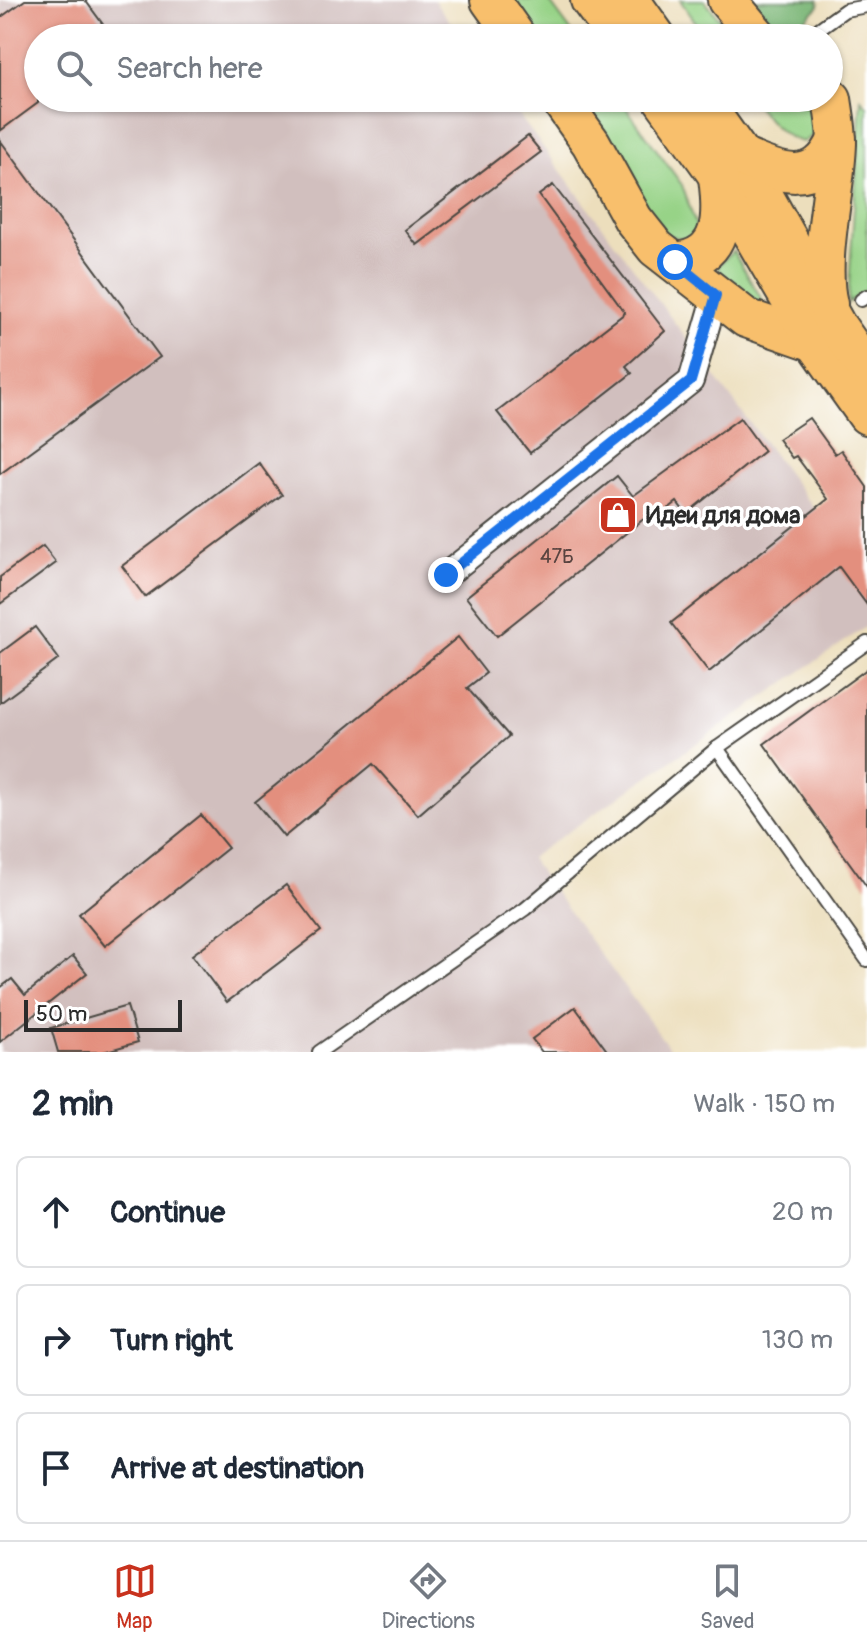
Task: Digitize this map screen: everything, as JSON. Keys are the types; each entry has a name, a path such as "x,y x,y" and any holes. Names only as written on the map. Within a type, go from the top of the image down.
{"main road":[{"path":"490,0 507,24"},
{"path":"590,0 608,24"},
{"path":"630,0 647,24"},
{"path":"727,0 747,24"},
{"path":"569,112 591,143 633,219 656,248 746,318 845,315"},
{"path":"676,112 730,166 845,315 867,369"},
{"path":"675,262 689,261 702,254 719,229 730,166 706,112"},
{"path":"834,112 837,140 825,290 845,315 867,415"},
{"path":"730,166 785,173 805,172 826,161 837,140"}],"street":[{"path":"446,575 691,381 716,295"}],"lane":[{"path":"826,24 845,10 867,6"},
{"path":"319,1052 525,909 717,748 867,643"},
{"path":"717,748 867,960"}],"shaded area":[{"path":"0,0 434,0 452,24 24,24 24,112 517,112 867,579 867,626 530,858 672,1052 0,1052"}],"green space":[{"path":"502,0 548,0 566,24 519,24"},
{"path":"680,0 704,0 724,24 697,24"},
{"path":"746,0 818,0 819,6 803,22 792,24 778,24 753,9"},
{"path":"861,99 867,106 867,289 848,303"},
{"path":"582,112 629,112 682,185 697,229 688,240 666,235"},
{"path":"762,112 812,112 819,131 803,142 787,136"},
{"path":"733,251 767,308 742,300 725,283 718,266"}],"building":[{"path":"25,0 85,0 103,24 24,24 26,112 0,131 0,18"},
{"path":"528,136 541,152 417,245 405,230"},
{"path":"0,140 160,357 0,474"},
{"path":"553,185 665,331 626,366 632,373 530,453 497,412 625,313 539,195"},
{"path":"740,418 764,451 686,514 677,502 659,516 655,510 497,636 466,597 617,476 633,496"},
{"path":"809,418 835,454 841,450 867,487 867,605 839,567 709,672 671,623 828,499 796,456 792,458 778,439"},
{"path":"259,463 282,495 145,597 122,566"},
{"path":"43,546 56,563 0,604 0,577"},
{"path":"35,627 59,659 0,703 0,653"},
{"path":"458,637 486,673 467,688 509,736 418,815 373,764 284,837 255,802"},
{"path":"867,669 867,887 764,744"},
{"path":"201,815 228,848 105,946 79,914"},
{"path":"286,885 321,931 227,1002 192,955"},
{"path":"73,956 87,973 0,1042 0,988 12,979 25,995"},
{"path":"127,1006 138,1042 103,1052 58,1052 51,1028"},
{"path":"575,1007 608,1052 542,1052 532,1039"}],"place":[{"name":"Идеи для дома","path":"618,515"}],"route":[{"path":"446,575 691,381 716,295 675,262"}]}
